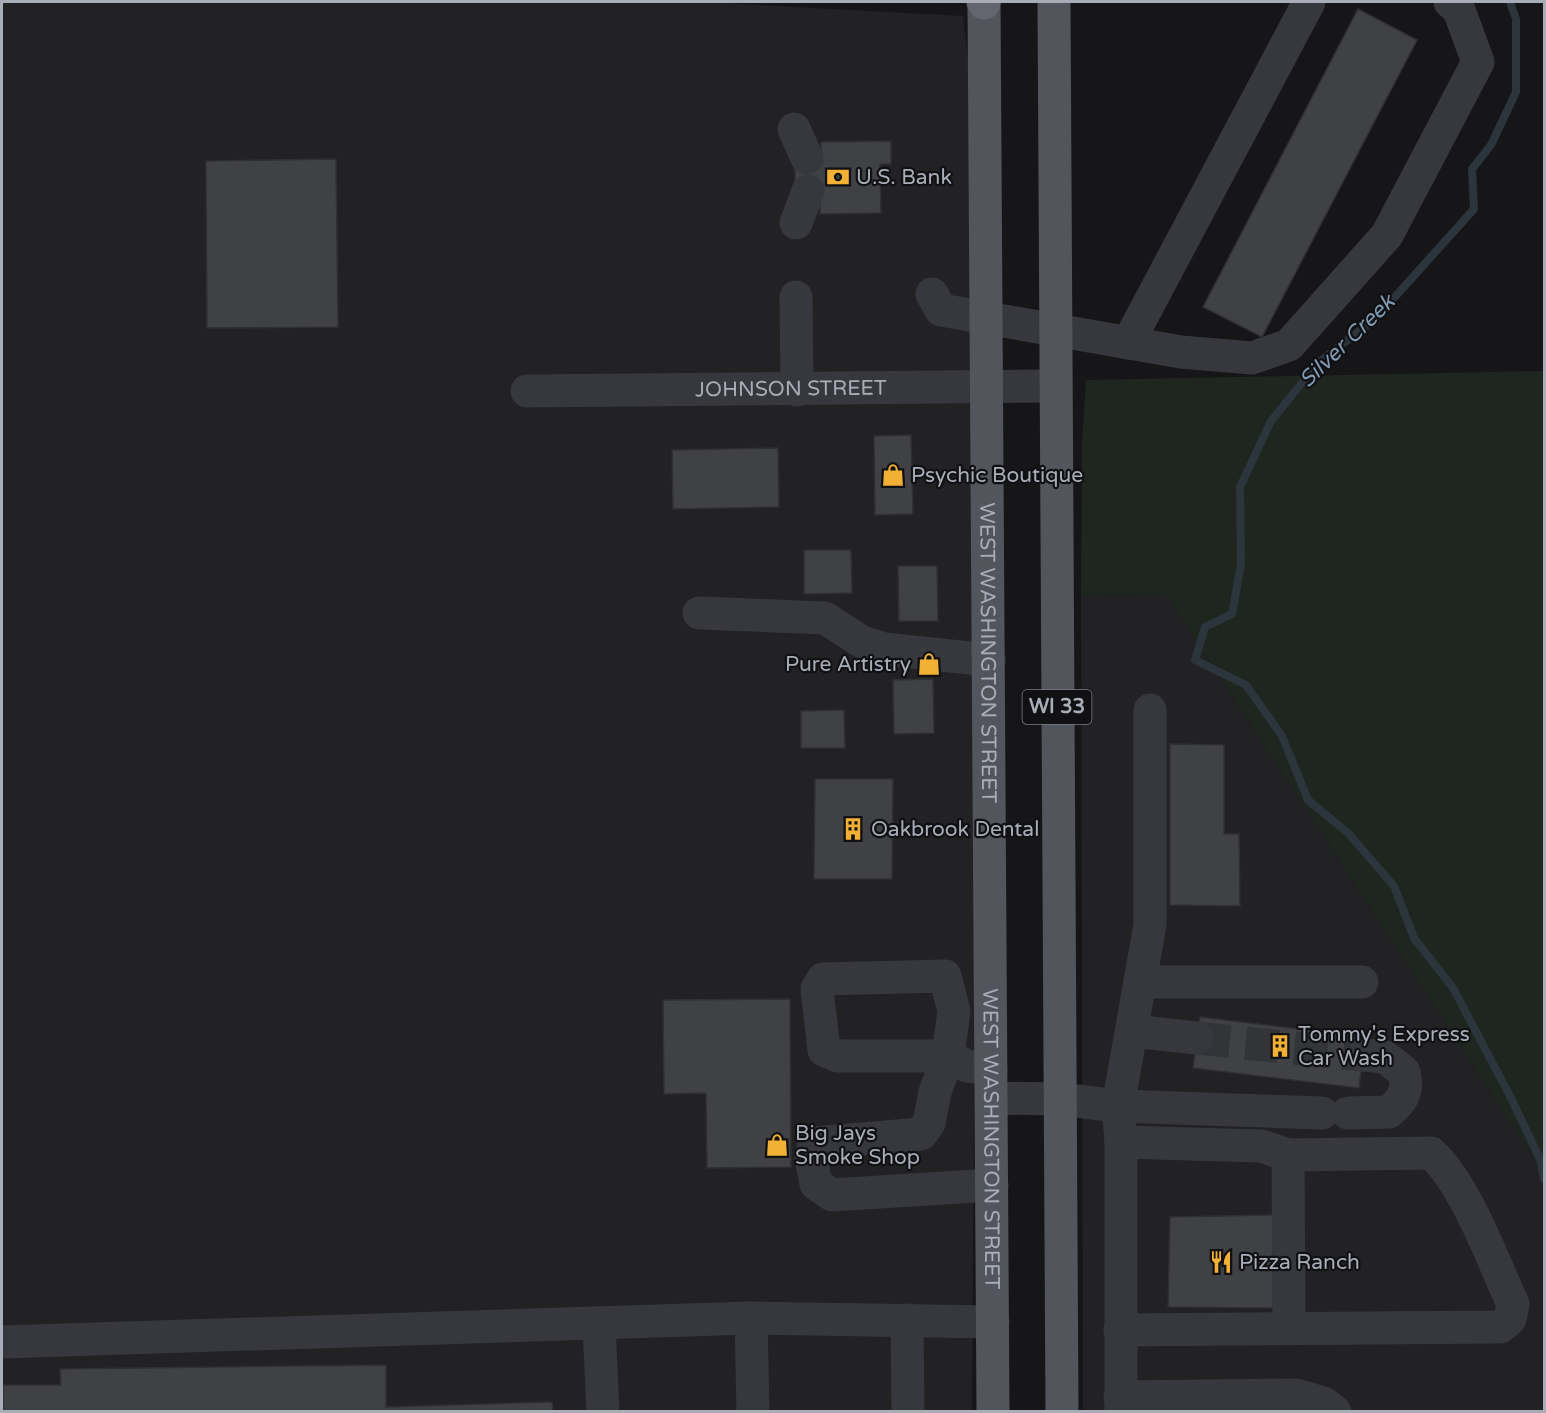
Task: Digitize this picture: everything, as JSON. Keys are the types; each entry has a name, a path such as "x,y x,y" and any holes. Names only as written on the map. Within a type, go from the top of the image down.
{"main road":[{"name":"WEST WASHINGTON STREET","path":"984,2 993,1412"},
{"name":"WI 33","path":"1054,2 1062,1412"}],"street":[{"path":"1128,343 1309,2"},
{"path":"932,294 941,310 986,320 1181,352 1252,358 1289,345 1387,235 1478,62 1459,10 1450,2"},
{"path":"796,223 808,191"},
{"path":"796,297 797,390"},
{"name":"JOHNSON STREET","path":"527,392 987,389 1055,386"},
{"path":"699,613 825,618 862,642 884,649 989,660"},
{"path":"1150,710 1150,925 1118,1106 1121,1142 1120,1404 1296,1395 1324,1402 1335,1412"},
{"path":"1140,982 1362,982"},
{"path":"1132,1031 1197,1038"},
{"path":"992,1185 832,1196 816,1184 813,1167 814,1143 921,1134 929,1123 935,1092 948,1056 991,1083 1060,1099 1118,1106 1335,1113 1389,1112 1401,1101 1408,1086 1404,1072 1385,1057 1363,1055"},
{"path":"1120,1330 1289,1327 1500,1328 1510,1319 1513,1304 1471,1215 1443,1163 1431,1153 1288,1155 1261,1146 1121,1142"},
{"path":"1288,1155 1289,1327"},
{"path":"2,1342 598,1325 751,1318 993,1322"},
{"path":"751,1318 753,1412"},
{"path":"907,1320 908,1412"},
{"path":"598,1325 603,1412"}],"shaded area":[{"path":"2,2 703,2 963,16 974,111 975,937 972,1411 2,1412"},
{"path":"1544,371 1544,1174 1167,596 1081,595 1082,440 1086,380"},
{"path":"1081,595 1167,596 1544,1174 1544,1411 1083,1411"}],"building":[{"path":"1358,9 1417,40 1262,337 1203,307"},
{"name":"U.S. Bank","path":"891,141 891,164 880,164 881,213 820,214 820,190 795,191 795,158 821,158 821,142"},
{"path":"336,159 338,327 207,328 206,161"},
{"name":"Psychic Boutique","path":"911,435 913,514 875,515 874,436"},
{"path":"778,448 779,507 673,509 672,450"},
{"path":"804,550 851,550 852,593 804,594"},
{"path":"898,566 937,566 938,621 899,621"},
{"path":"933,679 934,733 894,734 893,680"},
{"path":"844,710 845,748 801,748 801,711"},
{"path":"1170,744 1224,745 1224,834 1239,834 1240,906 1170,905"},
{"name":"Oakbrook Dental","path":"815,779 893,779 892,879 814,879"},
{"path":"790,999 791,1167 707,1168 706,1093 664,1094 663,1000"},
{"name":"Tommy's Express Car Wash","path":"1200,1017 1365,1037 1359,1088 1193,1068"},
{"name":"Pizza Ranch","path":"1273,1215 1273,1308 1168,1307 1170,1217"},
{"path":"386,1365 386,1407 552,1402 553,1412 3,1412 3,1385 61,1385 60,1369"}],"waterway":[{"name":"Silver Creek","path":"1510,2 1516,19 1516,92 1491,145 1472,169 1474,209 1376,318 1318,363 1271,421 1240,487 1241,564 1232,614 1205,627 1195,660 1246,685 1282,736 1308,800 1348,833 1394,886 1414,938 1453,988 1510,1096 1540,1159 1544,1179"}],"tunnel":[{"path":"1197,1038 1363,1055"}],"place":[{"name":"U.S. Bank","path":"838,177"},
{"name":"Psychic Boutique","path":"893,475"},
{"name":"Pure Artistry","path":"929,664"},
{"name":"Oakbrook Dental","path":"853,829"},
{"name":"Tommy's Express Car Wash","path":"1280,1046"},
{"name":"Big Jays Smoke Shop","path":"777,1145"},
{"name":"Pizza Ranch","path":"1221,1262"}]}
